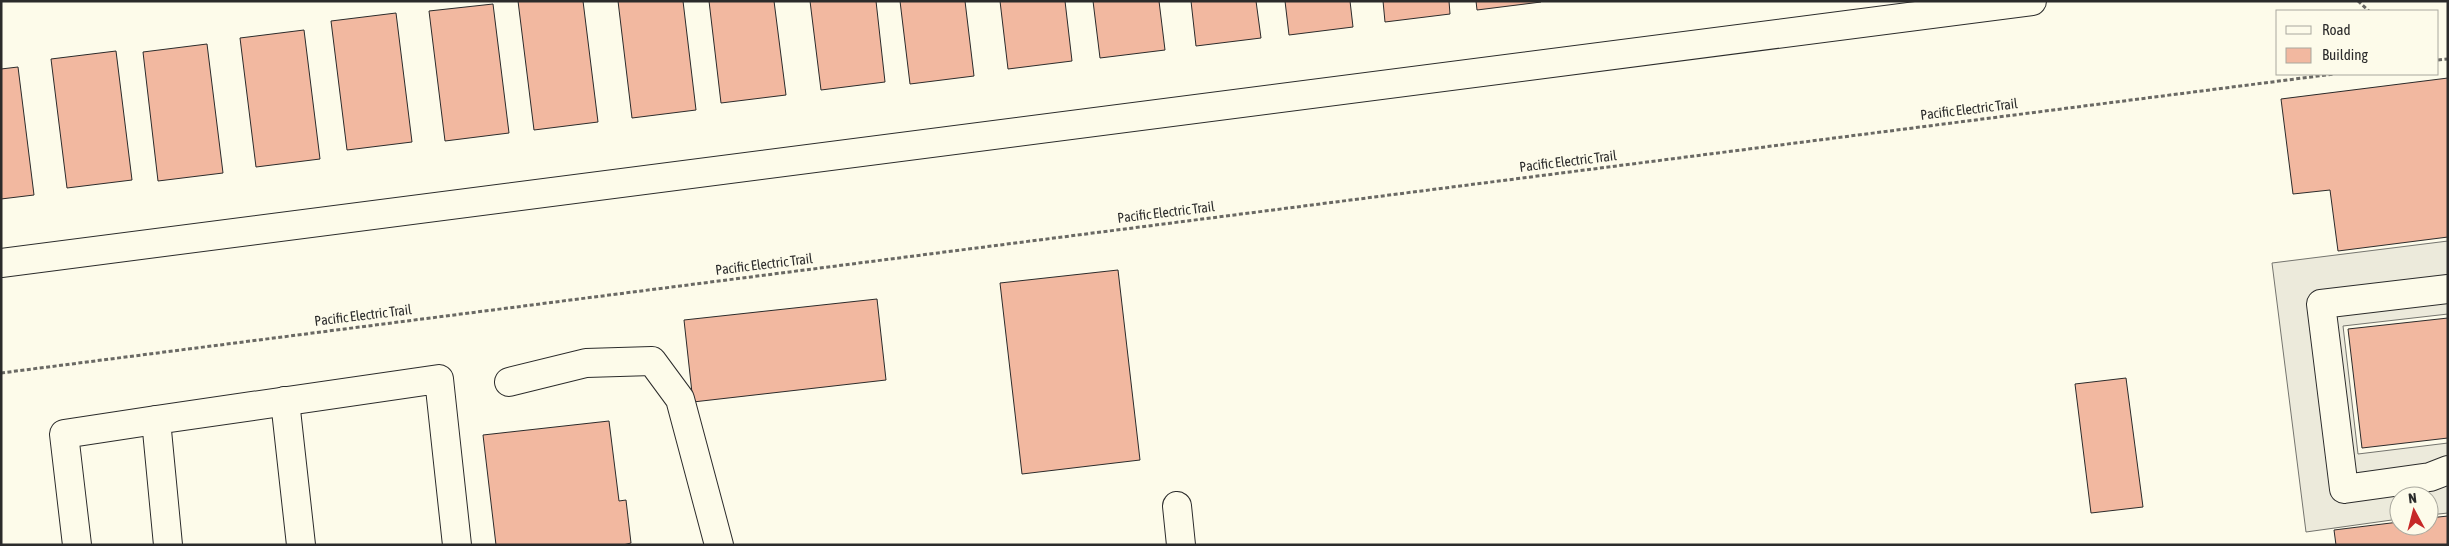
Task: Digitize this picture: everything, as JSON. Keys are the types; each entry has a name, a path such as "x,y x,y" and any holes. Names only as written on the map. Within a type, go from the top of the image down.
{"lane":[{"path":"1,263 2032,1"},
{"path":"2448,289 2322,304 2344,489 2430,477 2448,470"},
{"path":"509,382 586,363 652,362 680,399 699,462 719,545"},
{"path":"77,545 64,434 439,379 457,545"},
{"path":"285,401 301,545"},
{"path":"156,420 168,545"},
{"path":"1177,506 1181,545"}],"path":[{"path":"2358,1 2368,10"},
{"name":"Pacific Electric Trail","path":"1,373 2326,75"}],"shaded area":[{"path":"2448,241 2448,314 2343,326 2358,454 2448,443 2448,513 2439,514 2439,486 2389,486 2389,520 2306,532 2272,263"}],"building":[{"path":"518,1 583,1 598,122 534,130"},
{"path":"618,1 683,1 696,110 632,118"},
{"path":"709,1 774,1 786,95 721,103"},
{"path":"810,1 876,1 885,82 821,90"},
{"path":"900,1 965,1 974,76 910,84"},
{"path":"1000,1 1065,1 1072,61 1008,69"},
{"path":"1093,1 1159,1 1165,50 1100,58"},
{"path":"1191,1 1256,1 1261,38 1196,46"},
{"path":"1285,1 1350,1 1353,27 1289,35"},
{"path":"1383,1 1449,1 1450,14 1385,22"},
{"path":"1476,1 1541,1 1541,2 1477,10"},
{"path":"493,4 509,133 445,141 429,11"},
{"path":"396,13 412,142 347,150 331,21"},
{"path":"304,30 320,159 256,167 240,38"},
{"path":"207,44 223,173 158,181 143,52"},
{"path":"116,51 132,180 67,188 51,59"},
{"path":"18,67 34,195 1,199 1,69"},
{"path":"2448,78 2448,237 2338,251 2330,190 2293,194 2281,99"},
{"path":"1118,270 1140,460 1022,474 1000,283"},
{"path":"877,299 886,380 693,402 684,320"},
{"path":"2448,318 2448,438 2362,448 2348,329"},
{"path":"2126,378 2143,507 2091,513 2075,384"},
{"path":"609,421 619,501 626,500 631,543 623,545 496,545 483,435"},
{"path":"2448,516 2448,545 2336,545 2334,530 2389,523 2389,536 2439,536 2439,517"}]}
